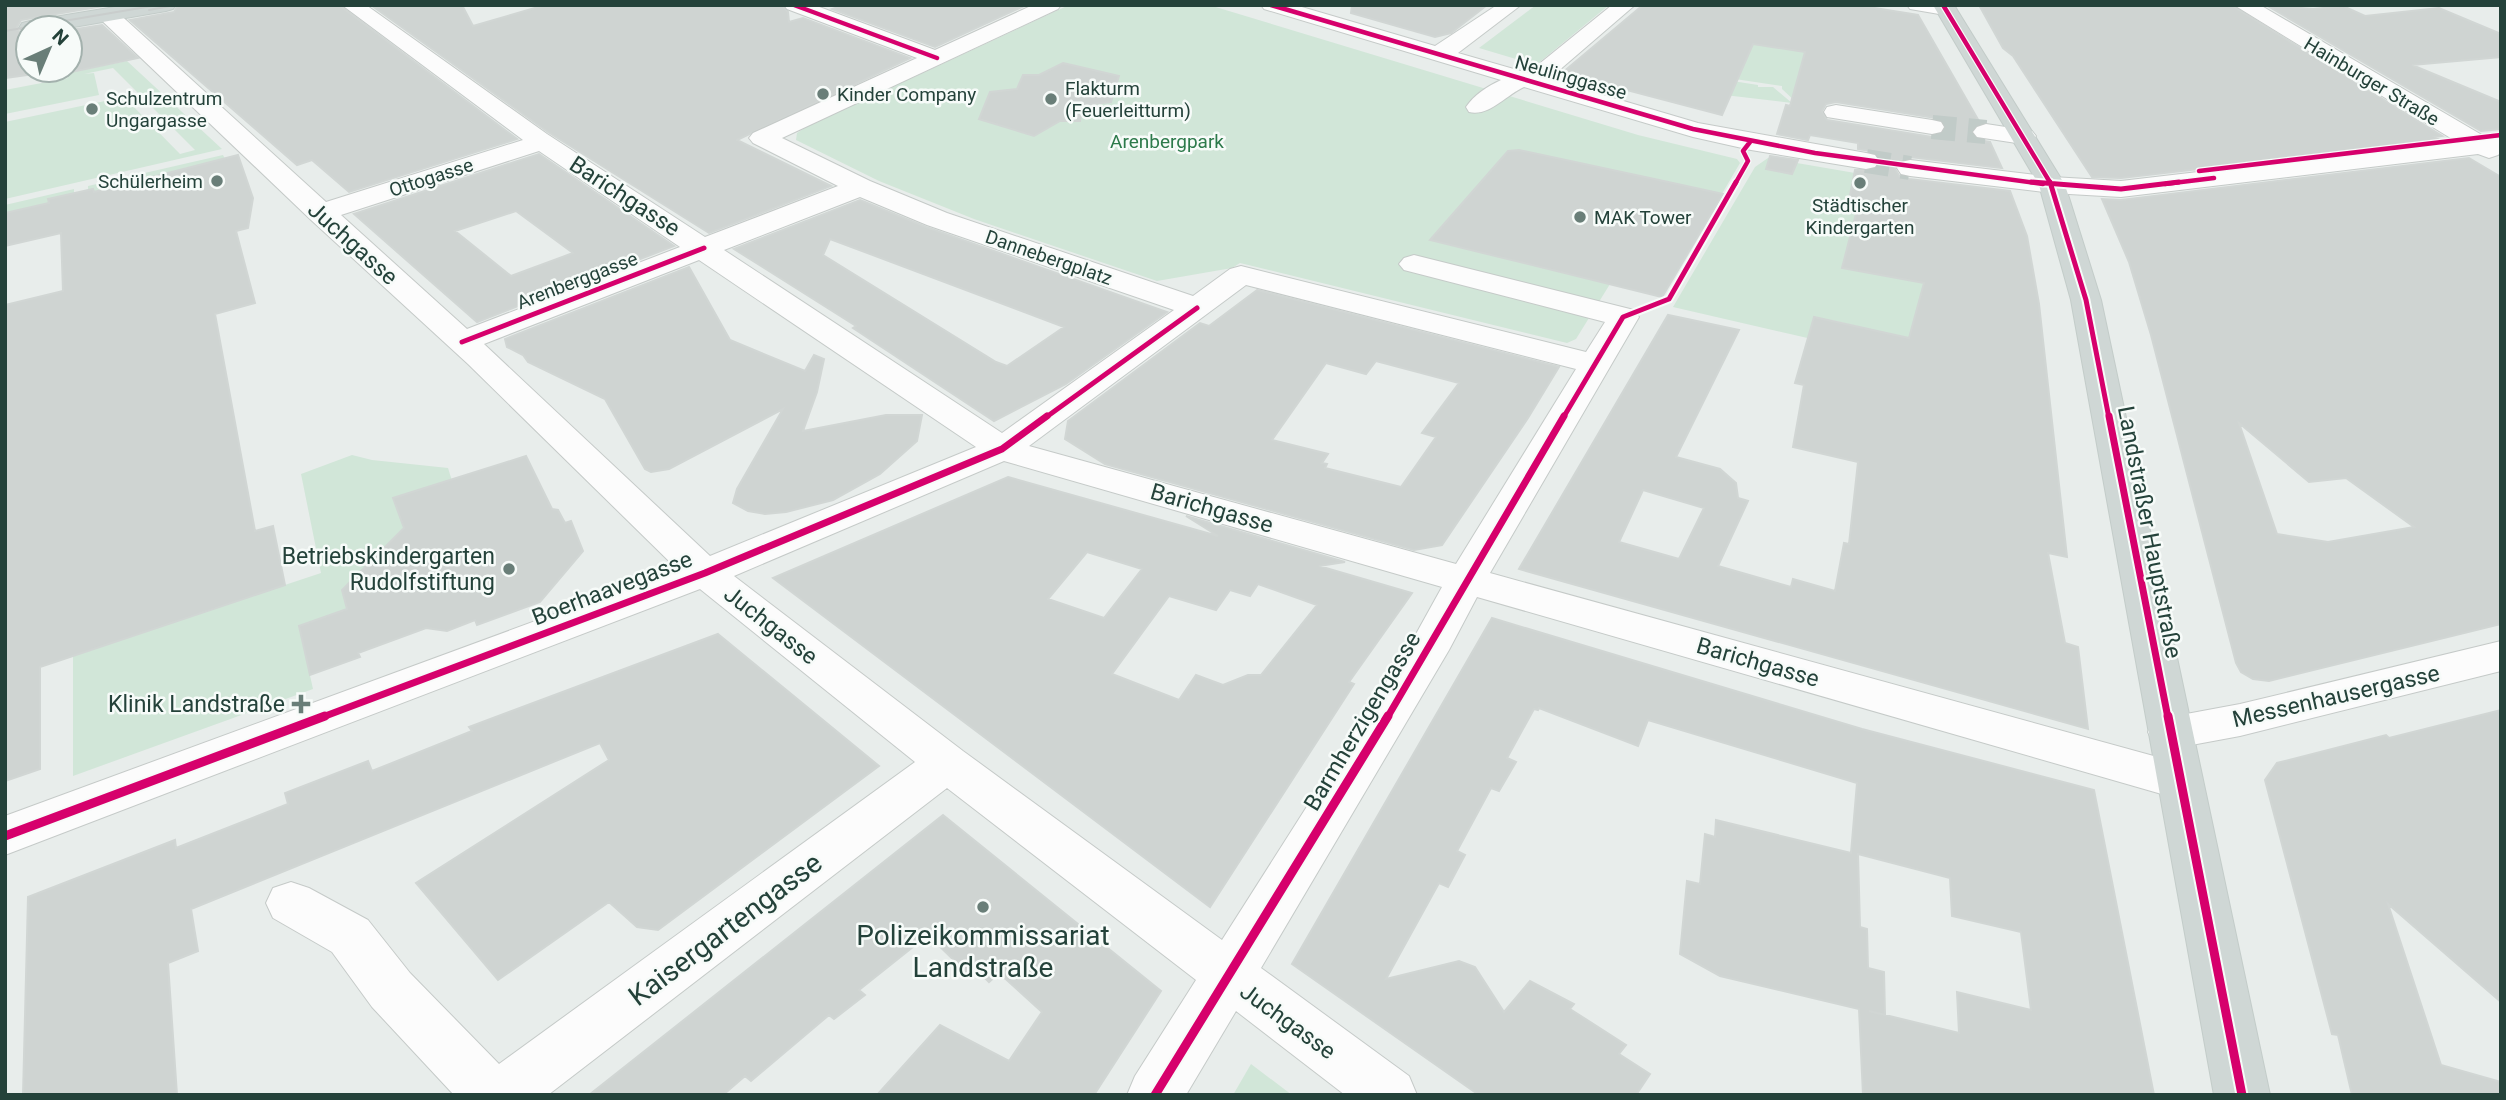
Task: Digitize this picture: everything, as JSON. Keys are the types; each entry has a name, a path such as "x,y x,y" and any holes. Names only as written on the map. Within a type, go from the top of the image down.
{"main road":[{"path":"84,19 166,5"},
{"name":"Landstraßer Hauptstraße","path":"1944,7 2052,185 2086,300 2242,1095"}],"street":[{"name":"Barichgasse","path":"352,5 542,142 1002,449 2179,781"},
{"name":"Dannebergplatz","path":"1051,5 762,138 860,187 937,219 1197,308"},
{"name":"Neulinggasse","path":"1271,5 1693,129 1751,142 1866,161"},
{"path":"1437,54 1456,45 1511,5"},
{"path":"1478,107 1498,90 1527,81 1625,5"},
{"path":"1917,5 1944,7"},
{"name":"Hainburger Straße","path":"2244,5 2448,126 2495,149"},
{"path":"804,6 937,58"},
{"name":"Juchgasse","path":"107,15 462,342 705,573 947,763 1389,1095"},
{"path":"1836,112 1933,127"},
{"path":"2417,127 2448,126"},
{"path":"1986,132 2023,136"},
{"name":"Ottogasse","path":"320,213 542,142"},
{"path":"1910,167 2052,185 2121,189 2495,149"},
{"name":"Arenberggasse","path":"462,342 860,187"},
{"path":"1197,308 1241,275 1595,364 1623,317 1414,264"},
{"name":"Boerhaavegasse","path":"5,836 705,573 1002,449 1197,308"},
{"name":"Barmherzigengasse","path":"1156,1095 1428,650 1466,580 1595,364"},
{"name":"Messenhausergasse","path":"2170,732 2239,720 2501,656"},
{"name":"Kaisergartengasse","path":"503,1095 947,763"},
{"path":"291,904 350,936 391,990 491,1095"}],"green space":[{"name":"Arenbergpark","path":"1069,5 1209,5 1638,135 1737,159 1740,163 1664,293 1655,295 1610,284 1576,339 1567,343 1240,263 1232,268 1157,281 974,219 879,181 796,140 797,133 806,127"},
{"path":"1536,5 1609,5 1536,65 1479,48"},
{"path":"1753,44 1811,53 1797,103 1782,86 1695,73 1676,63 1741,72 1744,65 1730,47 1750,50"},
{"path":"127,61 222,149 5,199 5,122 124,97 180,154 195,150 113,68 84,74 84,70"},
{"path":"94,73 99,95 5,114 5,90 36,84 84,84 84,74"},
{"path":"1726,80 1758,87 1773,87 1792,103 1716,94"},
{"path":"223,155 225,159 185,168 187,172 95,195 93,189 88,190 88,186"},
{"path":"1768,158 1855,173 1848,204 1858,206 1842,268 1984,294 1909,338 1831,320 1825,342 1673,307 1755,167"},
{"path":"74,189 74,193 50,204 5,213 5,205"},
{"path":"352,455 372,460 448,468 458,500 342,590 347,609 299,626 313,689 73,776 73,655 321,573 301,474"},
{"path":"1251,1064 1292,1095 1233,1095"}],"building":[{"path":"5,5 109,5 56,14 14,14 14,77 5,78"},
{"path":"178,5 339,5 517,139 349,192 312,160 297,165 130,20 174,12"},
{"path":"371,5 462,5 473,26 545,5 782,5 788,12 789,22 803,18 910,58 737,140 831,186 709,233 548,132"},
{"path":"844,5 1026,5 935,47 832,9"},
{"path":"1352,5 1487,5 1451,33 1435,37 1351,13"},
{"path":"1643,5 1856,5 1918,15 1980,123 1975,125 1971,134 1977,140 1990,142 2002,168 1910,157 1899,161 1895,169 1900,177 1909,179 2010,191 2027,236 2039,304 2067,557 2048,553 2065,643 2078,647 2088,729 1519,569 1668,315 1739,330 1676,457 1720,469 1736,483 1738,498 1748,501 1718,566 1791,587 1793,579 1835,591 1844,543 1849,544 1858,462 1793,447 1804,385 1795,383 1814,317 1909,338 1924,283 1842,268 1858,206 1848,205 1855,170 1876,170 1881,160 1876,152 1858,149 1858,143 1810,135 1808,140 1777,134 1786,105 1790,106 1805,52 1753,44 1722,115 1562,73","holes":["1836,102 1942,119 1946,128 1942,135 1932,137 1827,120 1822,111 1826,104","1643,490 1704,508 1679,559 1619,542"]},
{"path":"1979,5 2231,5 2442,136 2435,137 2442,141 2121,178 2092,177 2013,56 2003,48"},
{"path":"2266,5 2313,9 2343,6 2365,16 2439,8 2501,34 2501,57 2412,65 2501,102 2501,129 2481,131"},
{"path":"102,25 138,58 84,69 84,28"},
{"name":"Flakturm (Feuerleitturm)","path":"1063,63 1119,76 1111,102 1083,105 1080,121 1060,121 1034,136 979,119 990,92 1017,89 1023,75 1039,75"},
{"name":"MAK Tower","path":"1519,150 1723,194 1662,297 1430,240 1508,151"},
{"path":"539,154 674,246 477,322 354,214","holes":["516,211 573,253 511,276 455,231"]},
{"path":"238,155 253,198 248,228 236,231 255,303 215,314 255,531 273,526 285,585 40,667 40,769 5,781 5,305 63,291 61,233 5,246 5,213 49,203 48,199 93,189 94,192"},
{"path":"1770,156 1798,160 1792,174 1766,169"},
{"path":"2469,158 2501,177 2501,624 2269,681 2253,679 2241,672 2236,663 2151,335 2129,262 2102,199 2121,200","holes":["2239,423 2309,482 2346,478 2414,527 2328,542 2277,534"]},
{"path":"860,200 926,227 1167,312 1066,384 994,421 853,328 856,326 734,249","holes":["830,239 1064,327 1007,366 996,362 823,255"]},
{"path":"689,267 730,340 805,371 814,355 824,359 817,392 803,431 886,415 922,415 917,441 880,474 833,500 786,512 765,514 748,511 733,503 737,489 783,409 669,469 651,472 645,469 605,399 528,362 523,355 507,347 505,339"},
{"path":"1257,290 1559,367 1528,418 1442,545 1414,550 1105,464 1065,439 1068,421 1200,323 1209,326","holes":["1376,361 1459,383 1422,433 1436,437 1401,487 1325,468 1327,464 1322,463 1328,454 1272,440 1326,363 1366,374"]},
{"name":"Betriebskindergarten Rudolfstiftung","path":"526,456 552,509 558,510 565,523 571,521 583,551 540,602 477,625 475,620 447,631 426,628 358,653 360,657 310,675 299,626 347,609 342,590 404,528 393,498"},
{"path":"1008,477 1218,536 1186,516 1345,562 1319,566 1412,593 1349,682 1354,684 1210,907 773,578","holes":["1087,552 1142,569 1104,618 1048,599","1258,584 1317,605 1261,675 1248,675 1223,685 1196,675 1179,700 1112,674 1169,596 1216,610 1230,590 1250,596"]},
{"path":"1492,618 1862,729 2094,790 2154,1095 1863,1095 1859,1009 1720,976 1680,954 1687,881 1700,884 1705,834 1715,837 1716,820 1851,853 1857,783 1648,720 1638,746 1539,708 1534,709 1507,758 1516,762 1499,791 1491,788 1457,851 1465,855 1448,887 1439,883 1386,979 1459,961 1475,967 1504,1012 1530,981 1574,1004 1570,1009 1626,1045 1619,1054 1650,1074 1636,1095 1479,1095 1292,964","holes":["1858,854 1950,878 1952,916 2021,932 2031,1010 1957,992 1959,1033 1885,1015 1884,972 1868,968 1867,929 1860,927"]},
{"path":"718,634 879,766 658,930 637,927 609,902 498,980 416,883 609,760 600,743 191,909 198,951 168,963 177,1095 23,1095 28,897 175,840 176,848 288,804 285,793 368,761 372,771 472,731 469,727"},
{"path":"2501,710 2501,1002 2388,904 2441,1065 2501,1082 2501,1095 2352,1095 2338,1035 2332,1034 2265,780 2277,763 2386,735 2389,738"},
{"path":"943,815 1161,991 1094,1095 877,1095 940,1025 1009,1061 1042,1012 999,973 989,982 974,967 966,972 928,935 859,990 865,995 834,1019 829,1015 751,1081 745,1076 723,1095 589,1095"}],"tunnel":[{"path":"1932,127 1986,132"},
{"path":"1866,161 1910,168"}],"tram line":[{"path":"5,31 158,5"},
{"path":"149,10 175,5"}],"cycle path":[{"path":"794,5 937,58"},
{"path":"1271,5 1693,129 1815,153 2052,185 2121,189 2214,178"},
{"path":"1943,5 2052,185 2086,300 2242,1095"},
{"path":"2199,171 2501,135"},
{"path":"1155,1095 1428,650 1466,580 1623,317 1669,299 1748,161 1743,151 1750,142"},
{"path":"462,342 704,248"},
{"path":"5,836 705,573 1002,449 1197,308"}],"place":[{"name":"Kinder Company","path":"823,94"},
{"name":"Flakturm (Feuerleitturm)","path":"1051,99"},
{"name":"Schulzentrum Ungargasse","path":"92,109"},
{"name":"Schülerheim","path":"217,181"},
{"name":"Städtischer Kindergarten","path":"1860,183"},
{"name":"MAK Tower","path":"1580,217"},
{"name":"Betriebskindergarten Rudolfstiftung","path":"509,569"},
{"name":"Klinik Landstraße","path":"301,704"},
{"name":"Polizeikommissariat Landstraße","path":"983,907"}]}
